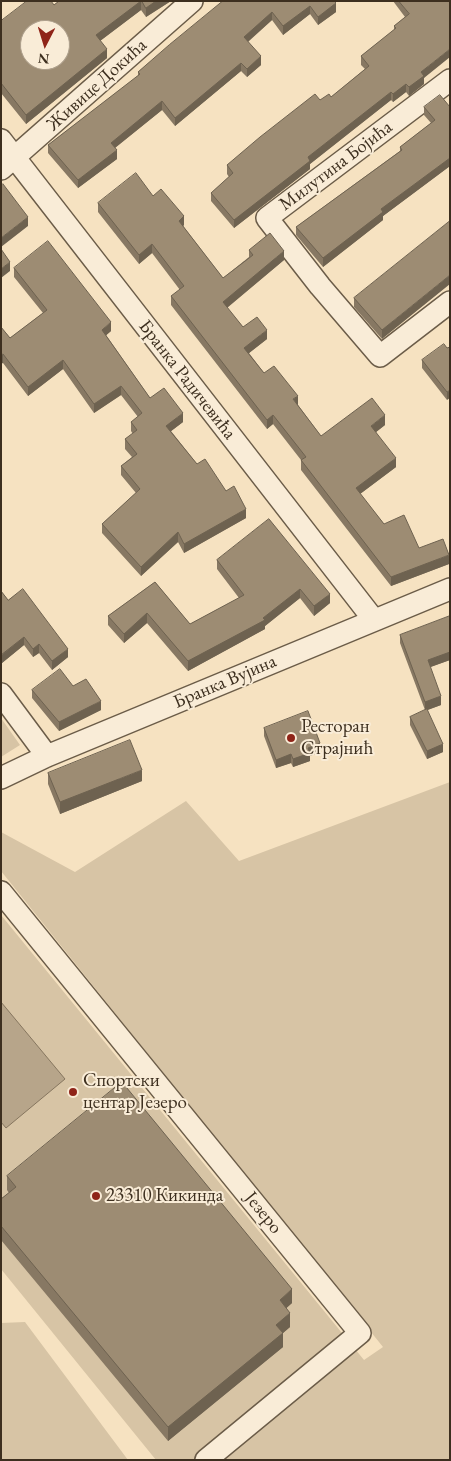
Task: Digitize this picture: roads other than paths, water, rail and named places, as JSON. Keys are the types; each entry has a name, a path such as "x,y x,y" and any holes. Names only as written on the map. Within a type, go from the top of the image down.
{"street":[{"name":"Живице Докића","path":"8,164 192,1"},
{"name":"Милутина Бојића","path":"450,80 267,218 320,286 380,356 450,302"},
{"name":"Бранка Радичевића","path":"1,140 8,164 374,620"},
{"name":"Бранка Вујина","path":"1,778 47,756 450,589"},
{"path":"1,694 47,756"},
{"name":"Језеро","path":"1,892 360,1333 206,1460"}],"place":[{"name":"Ресторан Страјнић","path":"291,738"},
{"name":"Спортски центар Језеро","path":"73,1092"},
{"name":"23310 Кикинда","path":"96,1196"}]}
